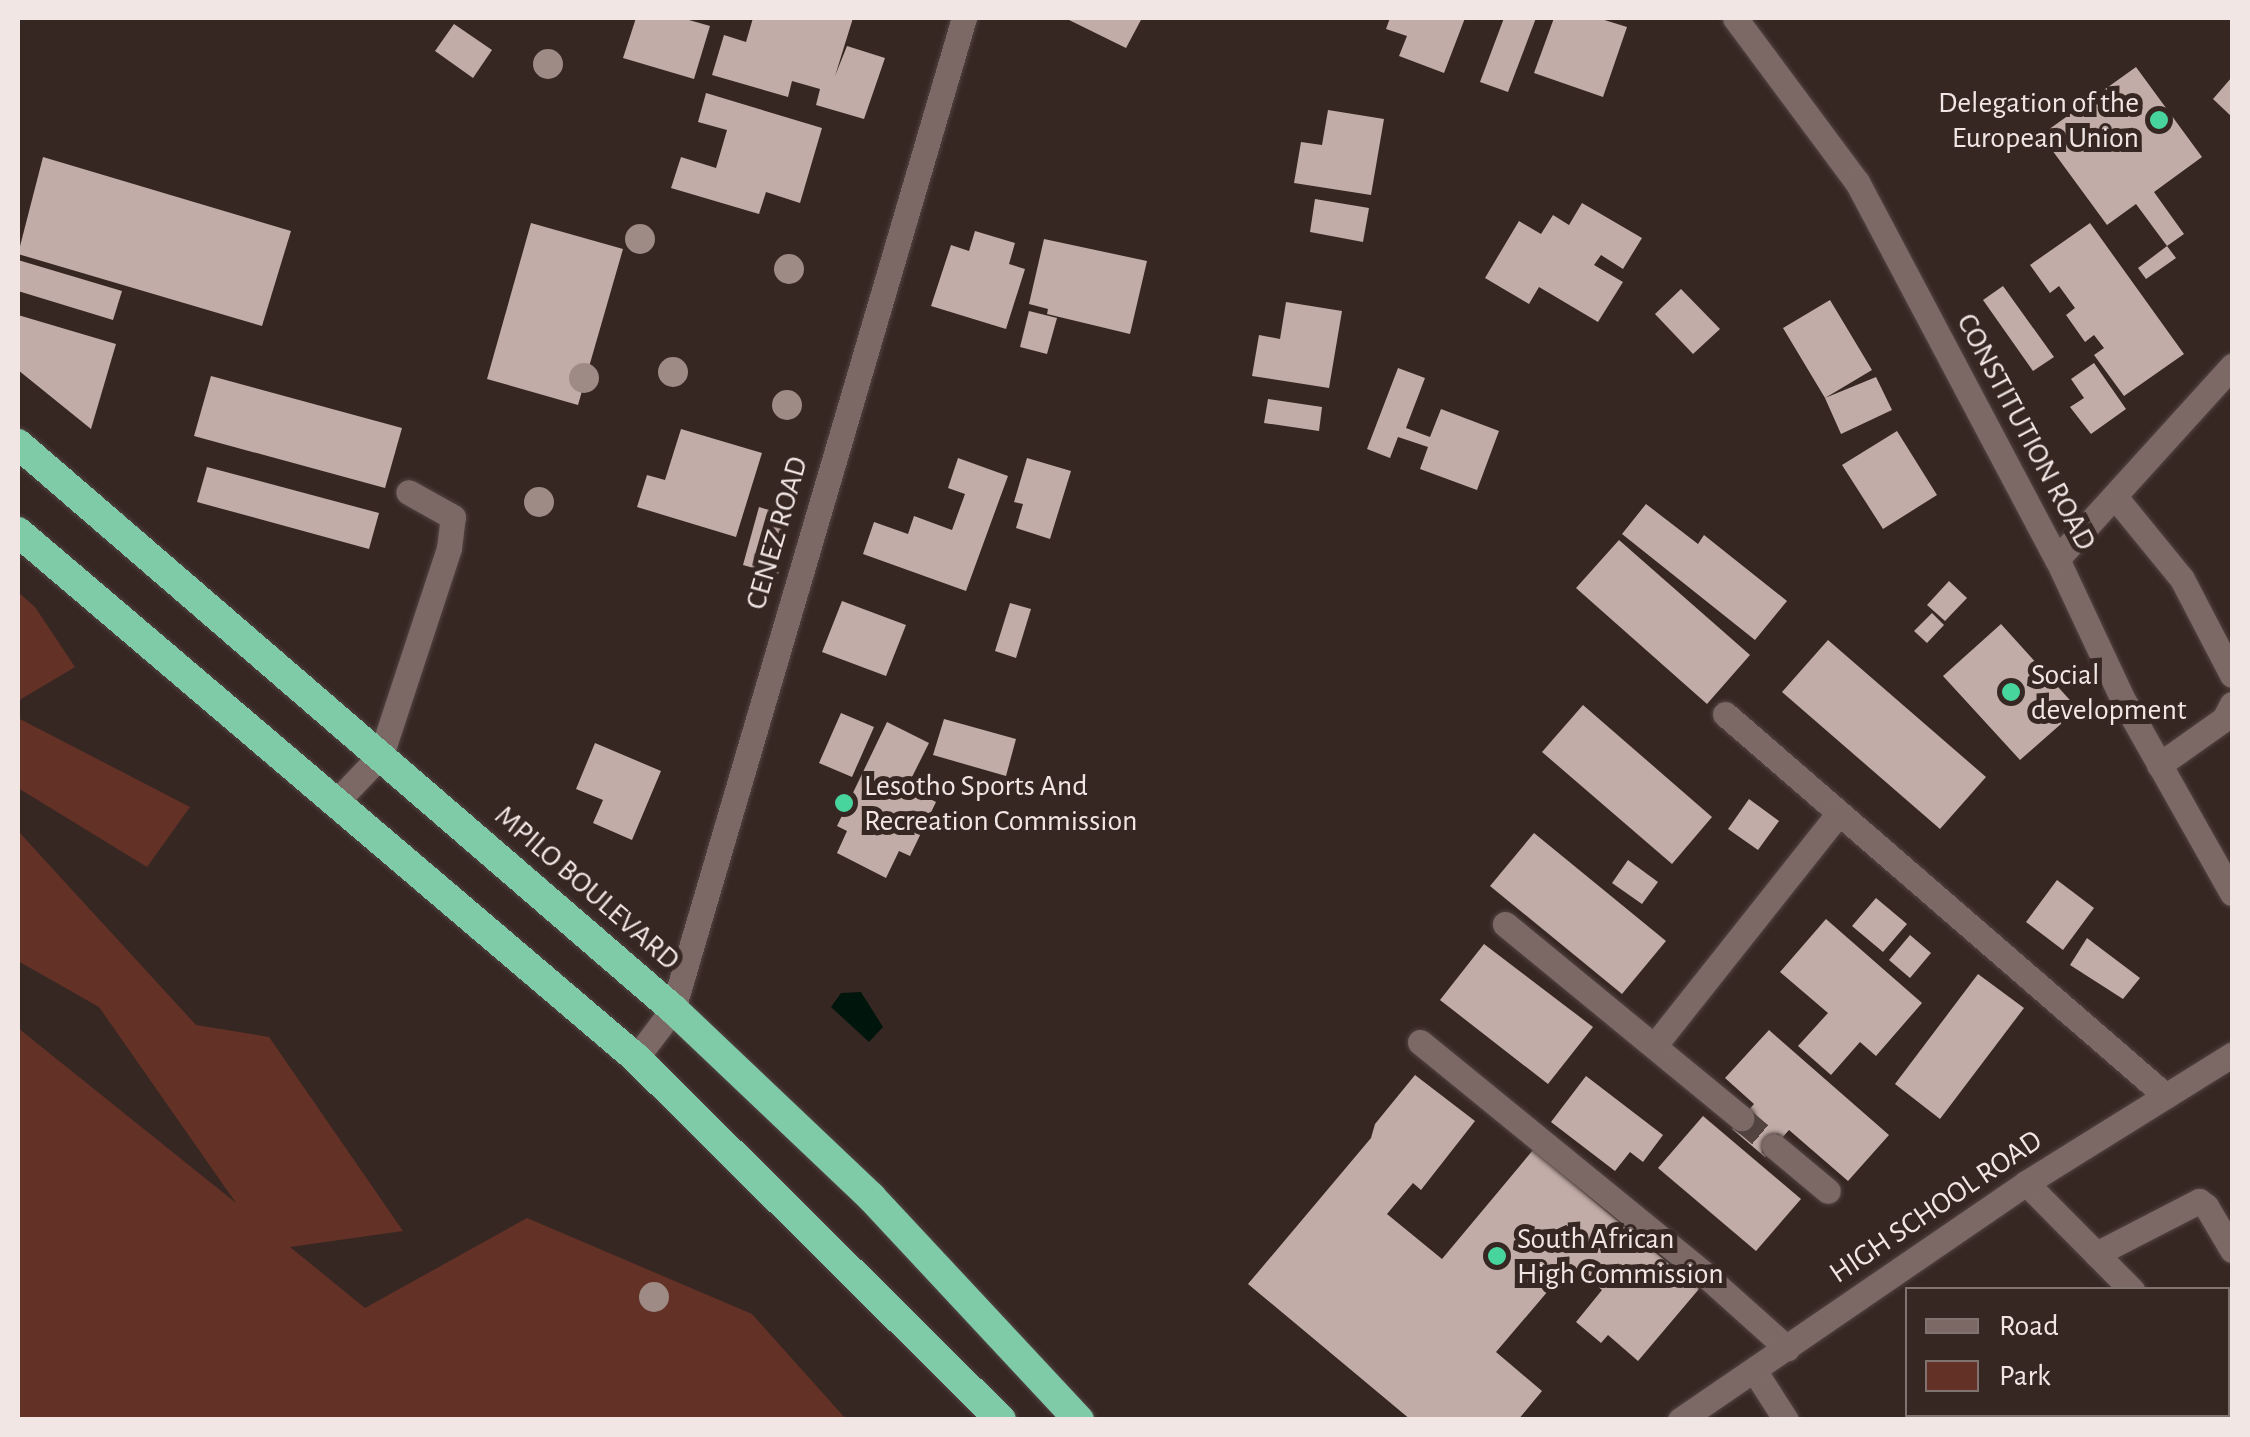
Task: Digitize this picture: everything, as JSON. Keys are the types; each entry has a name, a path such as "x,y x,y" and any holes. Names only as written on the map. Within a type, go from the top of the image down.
{"highway":[{"name":"MPILO BOULEVARD","path":"18,444 673,1009 870,1197 1079,1420"},
{"path":"18,532 636,1058 1001,1420"}],"street":[{"name":"CENEZ ROAD","path":"636,1058 673,1009 964,18"},
{"name":"CONSTITUTION ROAD","path":"1735,18 1857,182 2057,559 2122,698 2232,894"},
{"path":"2057,559 2232,366"},
{"path":"337,801 381,756 449,548 453,516 408,492"},
{"path":"2116,498 2182,580 2232,676"},
{"path":"2160,764 2224,718 2232,704"},
{"path":"1725,714 2166,1096"},
{"path":"1655,1046 1838,814"},
{"path":"1505,924 1741,1118"},
{"path":"1420,1042 1703,1273 1787,1348"},
{"name":"HIGH SCHOOL ROAD","path":"1680,1420 2026,1183 2232,1055"},
{"path":"1774,1146 1828,1191"},
{"path":"2026,1183 2129,1287"},
{"path":"2096,1254 2198,1201 2206,1206 2232,1250"},
{"path":"1754,1370 1786,1420"}],"green space":[{"path":"18,592 35,607 75,667 18,701"},
{"path":"18,718 190,807 147,867 18,788"},
{"path":"18,831 196,1025 269,1037 403,1231 290,1247 365,1308 527,1218 752,1314 846,1419 18,1419 18,1028 236,1203 99,1007 18,961"}],"shaded area":[{"path":"861,992 883,1027 869,1042 831,1007 841,993"}],"building":[{"path":"636,18 682,18 710,26 694,79 623,58"},
{"path":"753,18 853,18 835,76 847,46 885,58 864,119 816,105 820,89 792,81 788,97 712,75 724,35 746,42"},
{"path":"1065,18 1142,18 1126,48"},
{"path":"1390,18 1465,18 1444,73 1399,56 1407,36 1386,29"},
{"path":"1504,18 1536,18 1508,92 1480,82"},
{"path":"1554,18 1598,18 1627,27 1603,97 1534,73"},
{"path":"454,24 492,50 473,78 435,51"},
{"path":"2136,67 2202,157 2154,192 2184,234 2167,246 2136,204 2107,225 2041,135"},
{"path":"2232,77 2232,117 2213,99"},
{"path":"706,93 822,128 800,203 766,192 759,214 671,188 681,157 716,168 727,130 698,122"},
{"path":"1328,110 1384,119 1371,195 1294,183 1301,142 1322,145"},
{"path":"43,157 291,231 262,326 18,254"},
{"path":"1315,199 1369,208 1363,242 1310,232"},
{"path":"1582,203 1642,238 1623,269 1601,255 1594,265 1623,282 1598,322 1539,287 1529,304 1485,278 1519,221 1541,234 1553,215 1569,225"},
{"path":"531,223 623,249 578,405 487,379"},
{"path":"2090,223 2184,354 2124,396 2094,355 2104,348 2094,335 2085,342 2066,315 2075,308 2059,286 2050,293 2030,265"},
{"path":"975,231 1015,243 1009,264 1025,269 1006,329 931,306 951,245 969,251"},
{"path":"1044,239 1147,261 1130,334 1047,314 1048,309 1029,304"},
{"path":"2167,246 2176,258 2146,279 2138,268"},
{"path":"18,260 122,291 113,320 18,291"},
{"path":"2003,286 2054,357 2033,371 1983,300"},
{"path":"1681,289 1720,329 1693,354 1655,314"},
{"path":"1830,300 1872,370 1825,398 1783,328"},
{"path":"1286,302 1342,311 1329,388 1252,376 1259,335 1280,339"},
{"path":"1029,311 1057,318 1047,354 1020,347"},
{"path":"18,315 116,344 91,429 18,370"},
{"path":"2094,363 2126,409 2091,434 2070,407 2084,398 2071,379"},
{"path":"1398,368 1425,378 1406,428 1430,437 1441,409 1499,431 1477,490 1420,469 1428,447 1398,437 1390,458 1367,449"},
{"path":"211,376 402,428 385,488 194,436"},
{"path":"1876,377 1892,410 1841,434 1825,398"},
{"path":"1268,399 1322,407 1319,431 1264,423"},
{"path":"681,429 762,453 736,537 637,507 647,475 665,480"},
{"path":"1897,431 1937,495 1883,529 1842,465"},
{"path":"958,458 1008,476 966,591 863,554 874,522 908,534 914,516 952,530 965,494 948,488"},
{"path":"1027,458 1071,471 1050,539 1016,528 1023,504 1014,502"},
{"path":"207,467 379,513 369,549 197,502"},
{"path":"1646,504 1698,544 1704,535 1787,601 1755,640 1622,534"},
{"path":"759,507 793,517 778,575 743,565"},
{"path":"1619,540 1750,655 1707,704 1576,588"},
{"path":"1949,581 1967,598 1945,621 1927,605"},
{"path":"842,601 906,625 886,676 822,652"},
{"path":"1010,603 1031,609 1016,658 995,651"},
{"path":"1932,613 1944,625 1927,643 1914,631"},
{"name":"Social development","path":"2001,624 2078,709 2020,760 1943,676"},
{"path":"1828,640 1986,777 1940,829 1782,692"},
{"path":"1583,705 1712,817 1672,864 1542,752"},
{"path":"841,713 874,727 852,777 819,763"},
{"path":"944,719 1016,739 1006,776 933,755"},
{"path":"887,722 929,743 907,787 936,802 910,856 899,851 886,878 837,853 847,831 837,826"},
{"path":"595,743 661,771 632,840 593,823 603,800 576,789"},
{"path":"1749,799 1779,821 1758,850 1728,829"},
{"path":"1534,833 1666,941 1622,994 1490,886"},
{"path":"1628,860 1658,882 1642,904 1612,883"},
{"path":"2057,880 2094,908 2063,950 2026,922"},
{"path":"1876,898 1907,924 1883,952 1852,926"},
{"path":"1826,919 1922,1003 1876,1056 1860,1042 1831,1075 1798,1046 1828,1013 1780,972"},
{"path":"1910,935 1931,953 1910,978 1889,960"},
{"path":"2087,938 2140,978 2123,999 2070,965"},
{"path":"1484,944 1593,1027 1548,1084 1440,1000"},
{"path":"1978,974 2024,1008 1940,1119 1895,1084"},
{"path":"1769,1030 1889,1135 1848,1181 1789,1130 1765,1157 1732,1129 1754,1104 1725,1078"},
{"path":"1415,1075 1475,1121 1421,1190 1413,1183 1387,1214 1442,1259 1533,1150 1699,1289 1638,1361 1608,1335 1601,1343 1576,1322 1602,1290 1571,1264 1496,1352 1542,1391 1518,1420 1411,1420 1248,1284 1371,1138 1375,1124"},
{"path":"1586,1076 1663,1135 1643,1162 1630,1152 1615,1171 1551,1122"},
{"path":"1703,1116 1801,1199 1756,1251 1658,1168"},
{"path":"2059,1417 2060,1420 1927,1420"}],"tunnel":[{"path":"1741,1118 1774,1146"}],"place":[{"name":"Delegation of the European Union","path":"2159,120"},
{"name":"Social development","path":"2011,692"},
{"name":"Lesotho Sports And Recreation Commission","path":"844,803"},
{"name":"South African High Commission","path":"1497,1256"}]}
